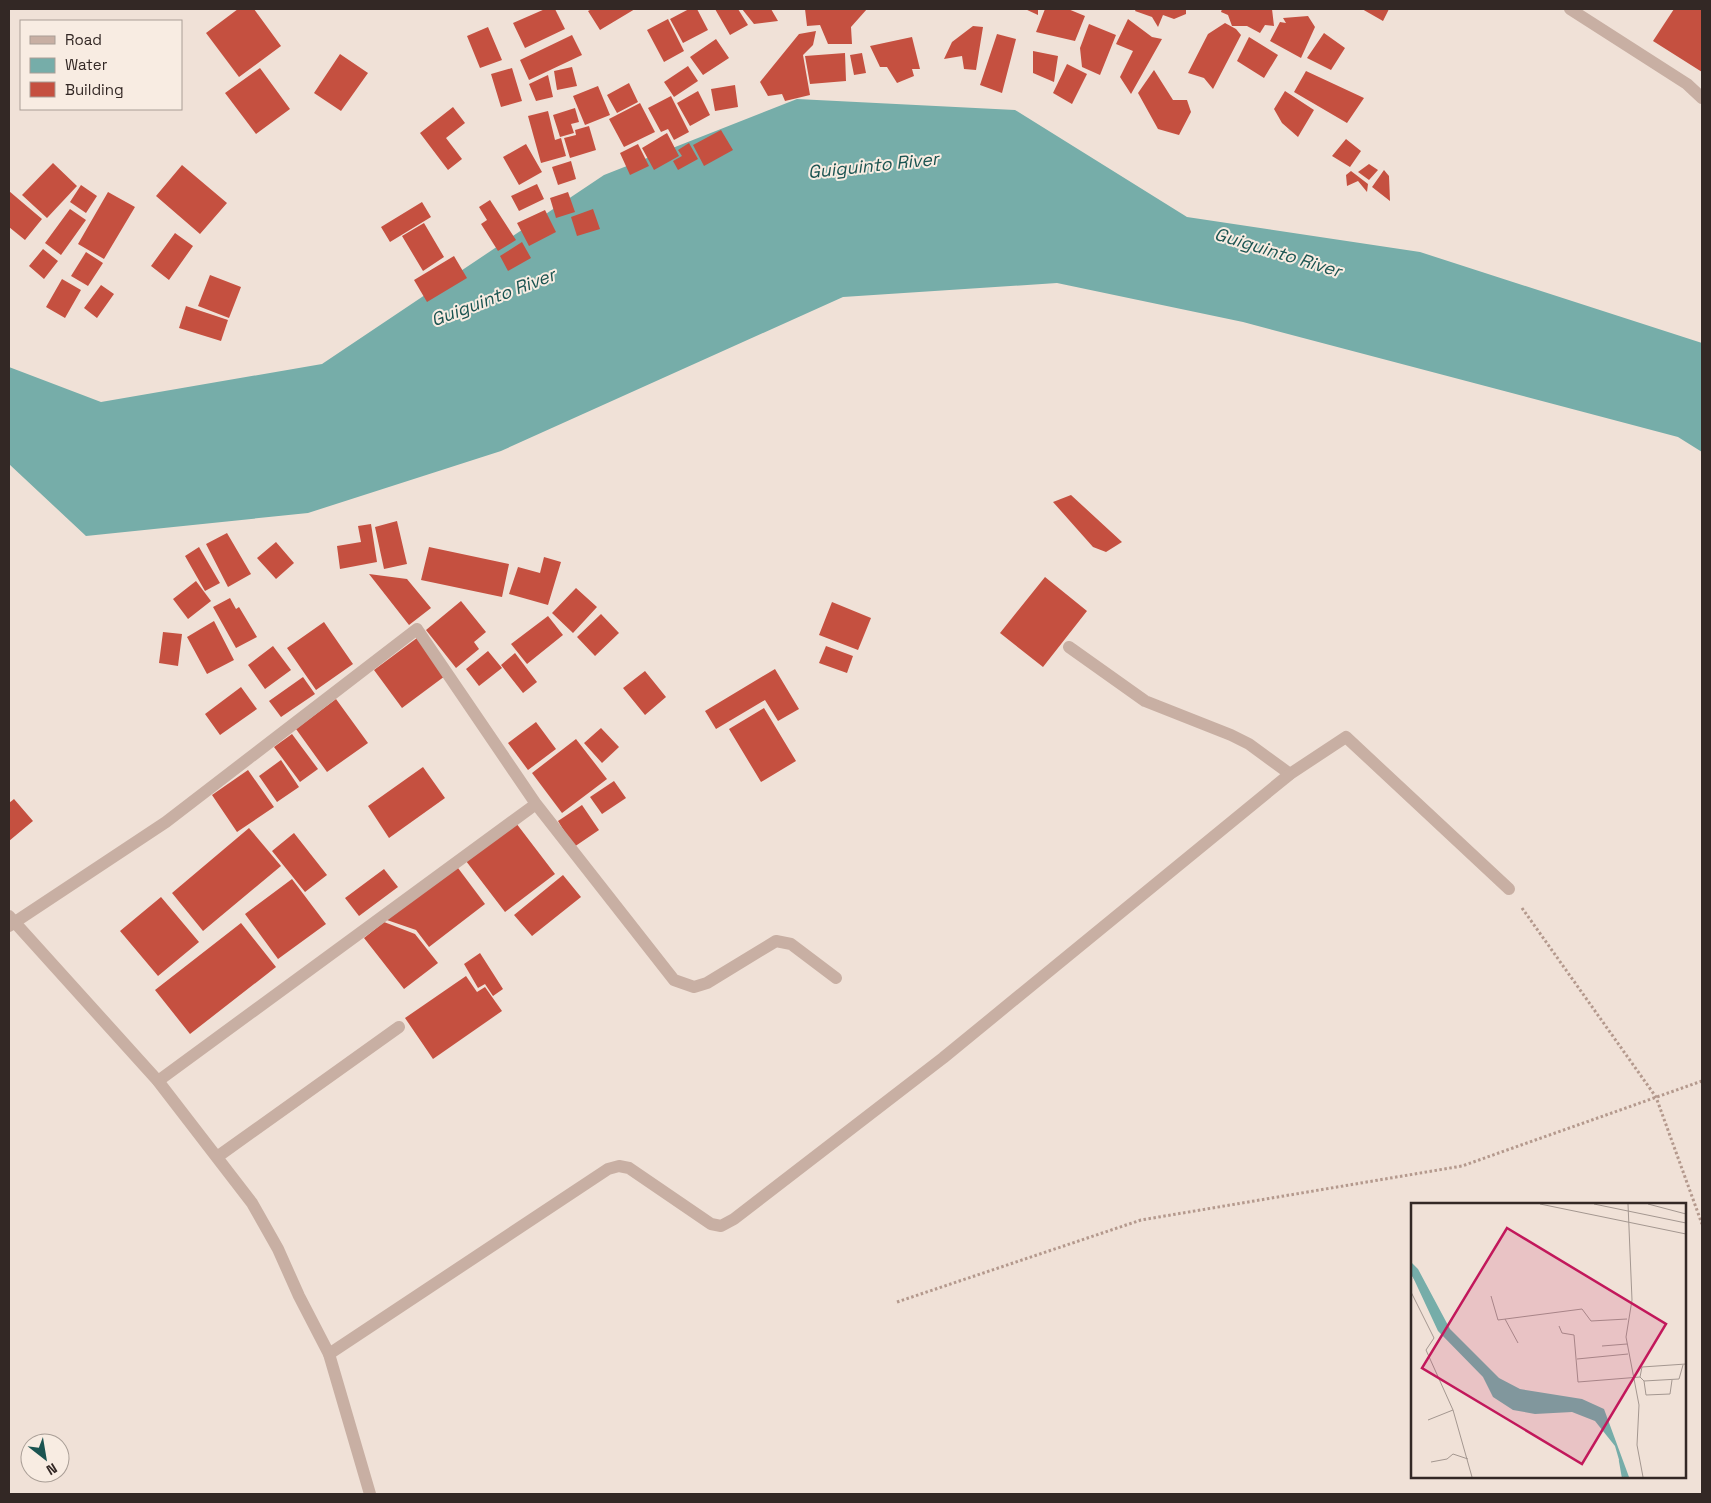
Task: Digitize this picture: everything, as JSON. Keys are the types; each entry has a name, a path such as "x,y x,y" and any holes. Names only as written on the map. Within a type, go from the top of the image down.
{"street":[{"path":"1570,9 1686,84 1702,98"},
{"path":"370,1494 329,1354 278,1248 252,1203 158,1081 11,922 166,822 417,629 536,804 674,980 694,987 707,983 776,941 791,944 836,978"},
{"path":"1070,647 1145,701 1249,744 1290,774"},
{"path":"329,1354 608,1169 619,1166 629,1168 711,1224 721,1226 734,1219 943,1058 1290,774 1346,736 1509,889"},
{"path":"158,1081 536,804"},
{"path":"217,1157 399,1027"}],"path":[{"path":"1509,889 1656,1098 1702,1224"},
{"path":"897,1302 1141,1220 1462,1166 1702,1081"}],"water":[{"name":"Guiguinto River","path":"797,99 1015,110 1187,217 1420,252 1702,343 1702,452 1678,437 1243,322 1057,283 843,297 501,451 308,513 86,536 9,464 9,367 101,402 322,364 604,175"}],"building":[{"path":"238,9 254,9 281,46 239,77 206,33"},
{"path":"545,9 555,9 565,29 525,48 513,23"},
{"path":"592,9 635,9 600,30 588,11"},
{"path":"689,9 697,9 708,30 683,43 670,19"},
{"path":"715,9 738,9 748,25 730,35"},
{"path":"742,9 771,9 778,21 754,24"},
{"path":"805,9 867,9 851,27 852,44 828,44 820,25 807,26"},
{"path":"1025,9 1038,9 1038,15"},
{"path":"1045,9 1068,9 1085,16 1075,41 1036,32"},
{"path":"1136,9 1186,9 1186,14 1174,19 1163,15 1158,27 1152,17 1135,11"},
{"path":"1222,9 1272,9 1274,26 1265,25 1260,33 1247,26 1232,26 1228,15 1221,12"},
{"path":"1362,9 1389,9 1383,21"},
{"path":"1674,9 1702,9 1702,72 1653,41"},
{"path":"1308,16 1315,27 1301,58 1270,41 1280,22 1286,23 1283,18"},
{"path":"668,19 684,51 664,62 647,30"},
{"path":"1128,19 1152,37 1162,39 1131,94 1120,77 1133,51 1116,44"},
{"path":"1225,23 1236,29 1241,35 1213,89 1204,78 1188,73 1208,34"},
{"path":"1089,24 1116,35 1100,75 1082,67 1080,48"},
{"path":"973,26 983,27 976,70 964,69 962,56 944,59 952,42"},
{"path":"488,27 502,60 480,68 467,36"},
{"path":"816,31 813,45 803,55 810,95 785,101 782,94 768,96 760,82 799,34"},
{"path":"1324,33 1345,48 1331,70 1307,58"},
{"path":"997,34 1016,39 1002,93 980,85"},
{"path":"572,35 582,55 529,80 520,60"},
{"path":"912,37 920,69 912,69 914,76 897,83 887,67 880,67 870,46"},
{"path":"1249,37 1278,55 1264,78 1237,61"},
{"path":"716,39 729,58 703,75 690,57"},
{"path":"1033,51 1058,56 1054,82 1033,73"},
{"path":"845,53 846,81 810,84 805,56"},
{"path":"862,53 866,73 854,75 850,55"},
{"path":"340,54 368,73 341,111 314,93"},
{"path":"1067,64 1087,74 1072,104 1053,93"},
{"path":"688,66 698,81 674,97 664,82"},
{"path":"572,67 577,86 557,90 554,71"},
{"path":"260,68 290,109 256,134 225,93"},
{"path":"512,68 522,101 501,107 491,74"},
{"path":"1154,70 1173,100 1187,100 1191,112 1179,135 1158,129 1138,93"},
{"path":"1306,71 1364,98 1347,123 1294,92"},
{"path":"548,75 553,97 536,101 529,84"},
{"path":"629,83 638,102 617,113 607,95"},
{"path":"735,85 738,107 715,111 711,89"},
{"path":"598,86 610,115 585,125 573,96"},
{"path":"698,91 710,115 690,126 677,103"},
{"path":"1285,91 1314,110 1298,137 1282,123 1274,109"},
{"path":"671,96 689,132 674,140 668,129 661,132 648,108"},
{"path":"640,103 655,132 624,147 609,119"},
{"path":"453,107 465,123 446,138 462,159 448,170 420,133"},
{"path":"575,108 579,122 571,124 574,133 560,137 553,115"},
{"path":"548,111 555,140 561,138 566,156 541,163 528,116"},
{"path":"589,126 596,150 570,158 564,138 576,135 575,130"},
{"path":"721,130 733,150 704,166 693,145"},
{"path":"667,133 679,156 654,170 642,148"},
{"path":"1346,139 1361,151 1350,167 1332,156"},
{"path":"689,143 698,159 678,170 673,161 682,156 678,150"},
{"path":"526,144 542,172 519,185 503,157"},
{"path":"638,144 649,166 630,175 620,153"},
{"path":"571,161 576,179 558,185 552,167"},
{"path":"53,163 77,186 47,218 22,195"},
{"path":"1369,164 1378,170 1369,180 1358,172"},
{"path":"182,165 227,203 200,234 156,196"},
{"path":"1384,170 1389,176 1390,201 1372,187"},
{"path":"1351,171 1368,184 1367,192 1358,181 1347,186 1346,175"},
{"path":"537,184 544,199 519,211 511,196"},
{"path":"81,185 97,196 86,213 70,202"},
{"path":"9,191 42,219 25,240 9,227"},
{"path":"108,192 135,207 104,259 78,244"},
{"path":"568,192 575,212 556,218 550,198"},
{"path":"490,200 516,240 498,251 481,224 487,220 479,207"},
{"path":"422,202 431,217 390,242 381,227"},
{"path":"70,209 86,220 61,255 45,243"},
{"path":"593,209 600,229 577,236 571,217"},
{"path":"545,210 556,232 529,246 517,223"},
{"path":"424,223 444,257 423,271 402,236"},
{"path":"175,233 193,246 169,280 151,266"},
{"path":"522,242 531,258 508,271 500,256"},
{"path":"43,249 58,261 44,279 29,266"},
{"path":"86,252 103,263 88,286 71,276"},
{"path":"454,256 467,278 427,302 414,280"},
{"path":"210,275 241,287 229,318 198,306"},
{"path":"62,279 81,290 65,318 46,307"},
{"path":"101,285 114,294 97,318 84,308"},
{"path":"186,306 228,320 221,341 179,328"},
{"path":"1071,495 1122,542 1106,552 1093,547 1053,502"},
{"path":"397,521 407,564 384,569 375,527"},
{"path":"371,524 377,562 340,569 337,546 361,542 358,526"},
{"path":"227,533 251,574 228,587 206,544"},
{"path":"276,542 294,563 276,579 257,558"},
{"path":"199,547 220,583 205,591 185,556"},
{"path":"429,547 509,564 502,597 421,580"},
{"path":"544,557 561,562 548,605 509,594 518,567 540,573"},
{"path":"369,574 407,579 431,608 409,625"},
{"path":"1045,577 1087,611 1043,667 1000,633"},
{"path":"196,581 211,601 188,619 173,599"},
{"path":"576,588 597,607 573,633 552,613"},
{"path":"230,598 236,609 239,607 257,637 236,648 213,607"},
{"path":"461,601 486,632 474,642 479,649 456,668 426,630"},
{"path":"832,602 871,618 858,650 819,635"},
{"path":"601,614 619,633 595,656 577,637"},
{"path":"548,616 563,635 527,664 511,644"},
{"path":"214,621 234,660 207,674 187,637"},
{"path":"324,622 353,664 316,690 287,648"},
{"path":"163,632 182,634 178,666 159,663"},
{"path":"417,638 445,676 402,708 374,670"},
{"path":"273,646 291,670 265,689 248,665"},
{"path":"826,646 853,656 847,673 819,663"},
{"path":"488,651 502,668 479,686 466,669"},
{"path":"515,653 537,682 523,693 501,665"},
{"path":"775,669 799,709 778,721 765,700 716,729 705,711"},
{"path":"645,671 666,697 645,715 623,688"},
{"path":"303,677 315,694 281,717 269,701"},
{"path":"241,687 257,709 220,735 205,714"},
{"path":"336,699 368,743 327,772 296,729"},
{"path":"764,708 796,761 761,782 729,729"},
{"path":"536,722 556,749 528,770 508,743"},
{"path":"601,728 619,747 602,763 584,743"},
{"path":"292,734 318,769 300,782 274,747"},
{"path":"576,739 607,779 562,813 532,773"},
{"path":"281,760 299,787 277,802 259,776"},
{"path":"423,767 445,798 389,838 368,806"},
{"path":"248,770 274,807 237,832 212,795"},
{"path":"614,781 626,798 602,814 590,797"},
{"path":"14,799 33,821 9,841 9,803"},
{"path":"582,805 599,830 574,847 558,821"},
{"path":"516,823 555,874 505,912 466,861"},
{"path":"249,828 281,866 203,931 172,893"},
{"path":"294,833 327,875 305,892 272,851"},
{"path":"455,864 485,904 429,947 416,930 384,919"},
{"path":"384,869 398,887 359,916 345,898"},
{"path":"563,875 581,897 532,936 514,915"},
{"path":"292,879 326,924 278,959 245,914"},
{"path":"161,897 199,942 158,976 120,931"},
{"path":"384,922 415,934 438,963 404,989 364,938"},
{"path":"241,923 276,967 190,1034 155,990"},
{"path":"480,953 503,989 493,996 485,984 478,988 464,964"},
{"path":"466,976 477,992 485,987 502,1011 433,1059 405,1018"}]}
